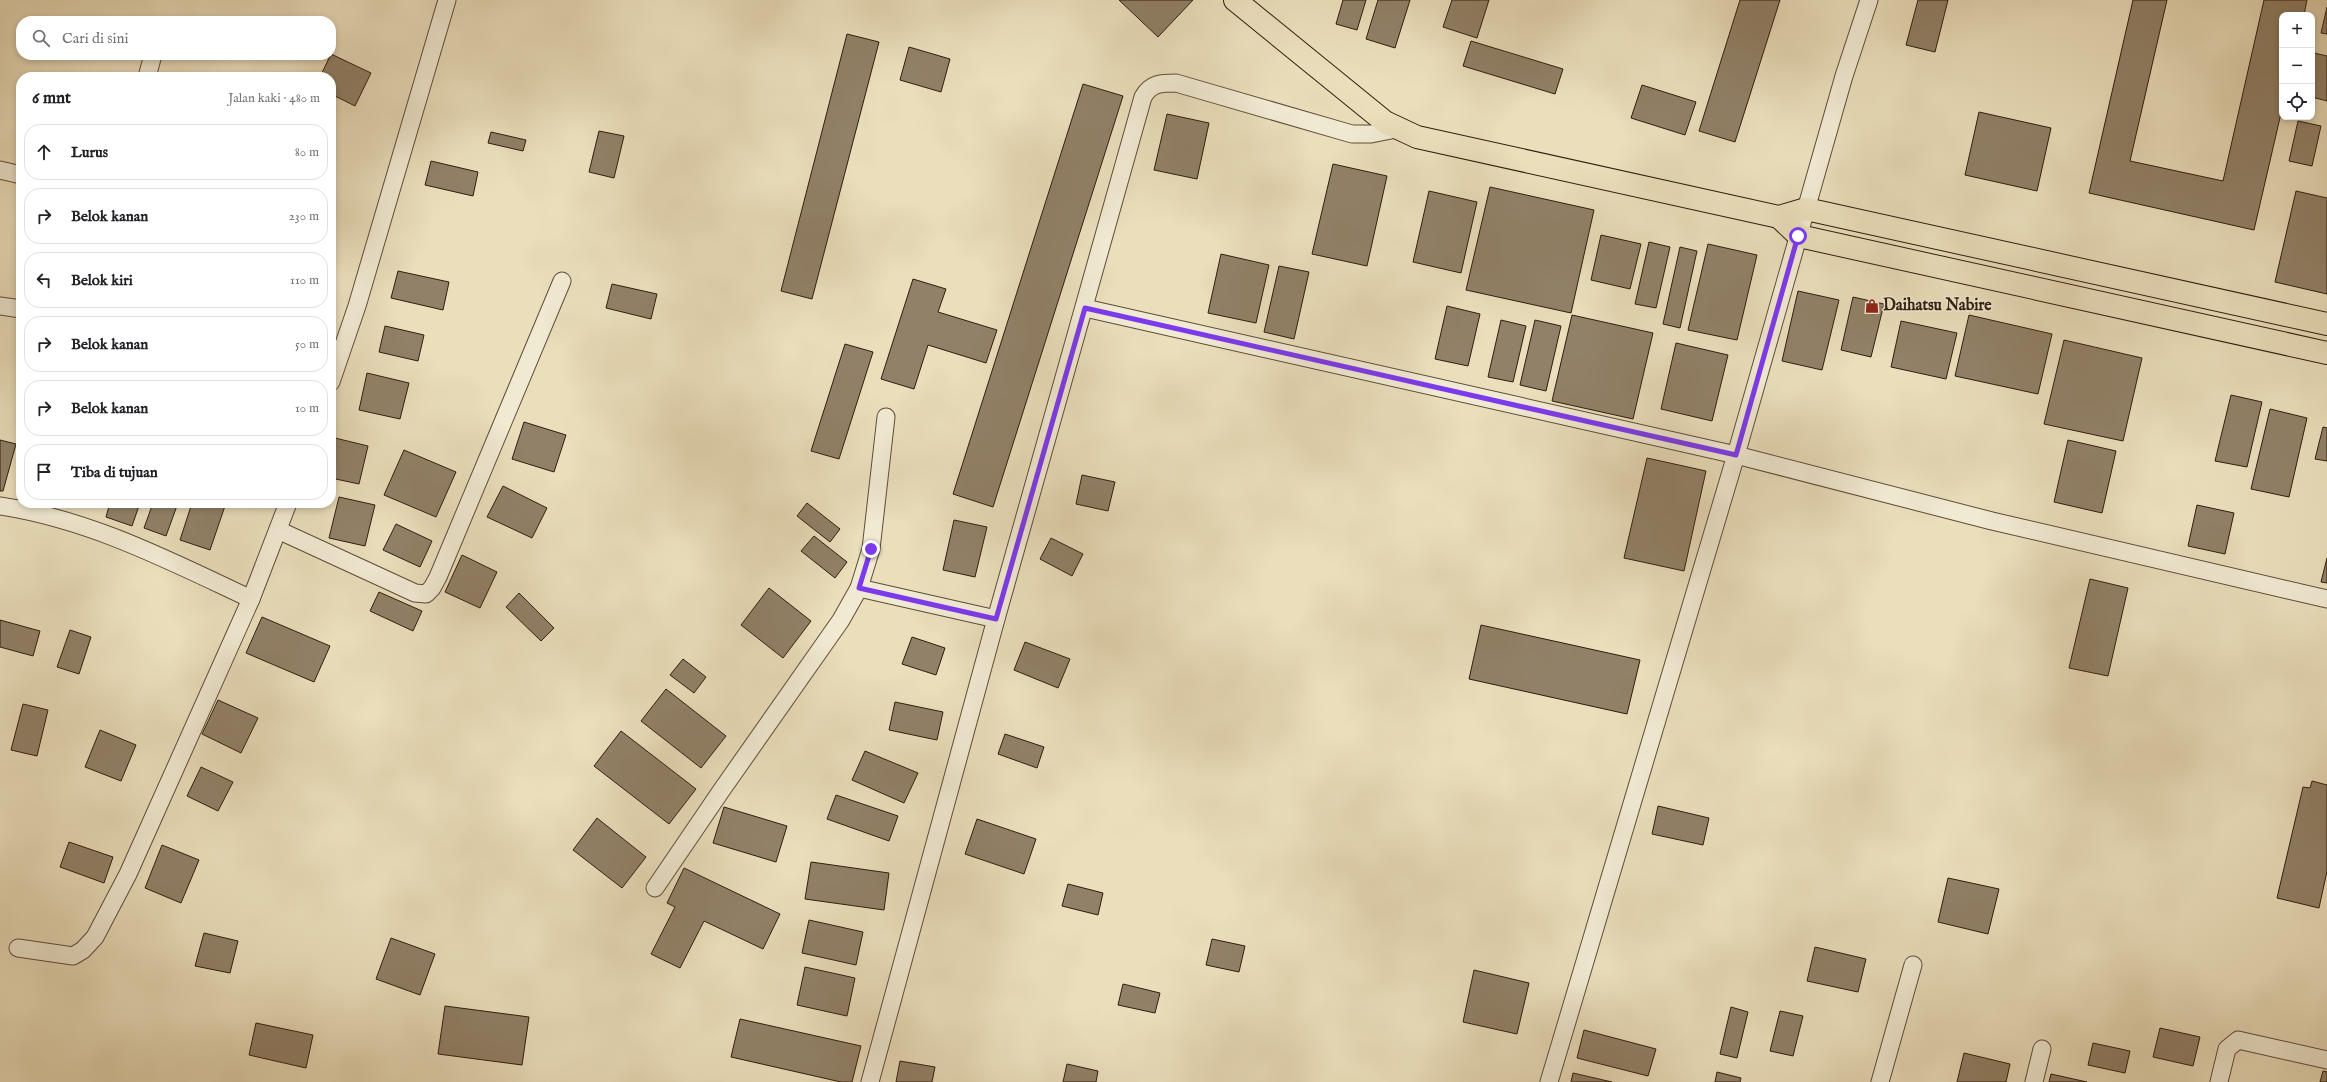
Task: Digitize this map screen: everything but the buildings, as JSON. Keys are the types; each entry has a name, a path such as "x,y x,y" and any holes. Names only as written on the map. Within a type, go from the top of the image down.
{"main road":[{"path":"1235,0 1374,114 1396,129 1417,137 1779,217 1806,209 2327,324"},
{"path":"1779,217 1798,236 2327,353"}],"street":[{"path":"336,367 357,306 447,0"},
{"path":"1549,1082 1736,455 1844,76 1870,0"},
{"path":"148,72 151,60"},
{"path":"870,1082 996,619 1085,308 1143,97 1152,86 1162,83 1176,83 1352,134 1371,134 1396,129"},
{"path":"0,170 16,174"},
{"path":"278,530 415,593 426,594 435,584 447,557 562,281"},
{"path":"0,306 16,309"},
{"path":"1085,308 1736,455 1992,521 2327,599"},
{"path":"655,888 841,620 859,588 871,549 886,416"},
{"path":"0,506 48,514 98,530 251,599"},
{"path":"18,948 73,956 83,950 95,937 128,874 251,599 286,508"},
{"path":"859,588 996,619"},
{"path":"1880,1082 1913,965"},
{"path":"2219,1082 2227,1048 2238,1040 2327,1060"},
{"path":"2034,1082 2042,1049"}],"place":[{"name":"Daihatsu Nabire","path":"1872,306"}],"route":[{"path":"871,549 859,588 996,619 1085,308 1736,455 1798,236"}]}
